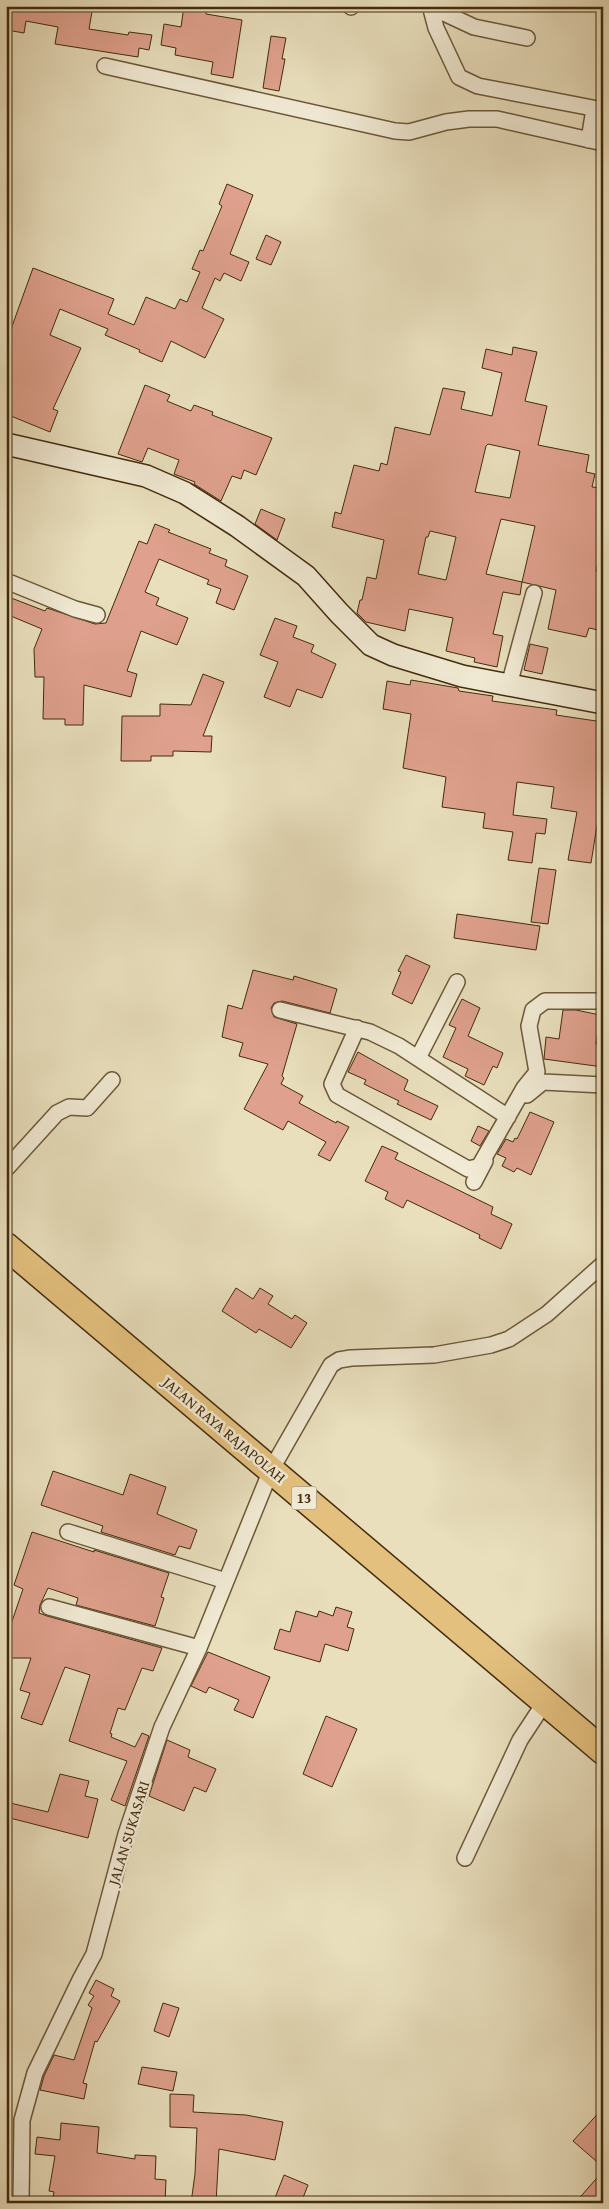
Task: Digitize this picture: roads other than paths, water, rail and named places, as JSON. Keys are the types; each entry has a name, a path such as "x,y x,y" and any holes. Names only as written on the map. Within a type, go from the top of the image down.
{"highway":[{"name":"JALAN RAYA RAJAPOLAH","path":"6,1246 603,1751"}],"main road":[{"path":"6,444 146,476 171,486 237,526 306,576 339,613 372,645 393,655 462,676 603,703"}],"street":[{"path":"430,8 474,27 527,38"},
{"path":"104,66 396,131 409,132 446,122 469,119 498,119 596,141 598,110 478,86 459,77 436,28 430,8"},
{"path":"6,581 75,610 97,615"},
{"path":"509,685 534,593"},
{"path":"418,1058 457,982"},
{"path":"474,1182 524,1088 537,1072 529,1026 533,1010 544,1001 603,1001"},
{"path":"280,1010 370,1032 418,1058 508,1117"},
{"path":"357,1028 332,1084 337,1095 468,1169 477,1167 480,1164 508,1117 528,1094 543,1082 603,1085"},
{"path":"537,1072 603,1079"},
{"path":"6,1169 57,1113 70,1107 87,1108 112,1080"},
{"name":"JALAN SUKASARI","path":"21,2203 22,2120 35,2073 94,1954 126,1834 162,1727 199,1648 271,1470 331,1365 339,1360 351,1358 434,1355 491,1345 509,1339 547,1314 603,1264"},
{"path":"68,1532 226,1581"},
{"path":"49,1607 199,1648"},
{"path":"465,1858 520,1740 545,1702"}]}
